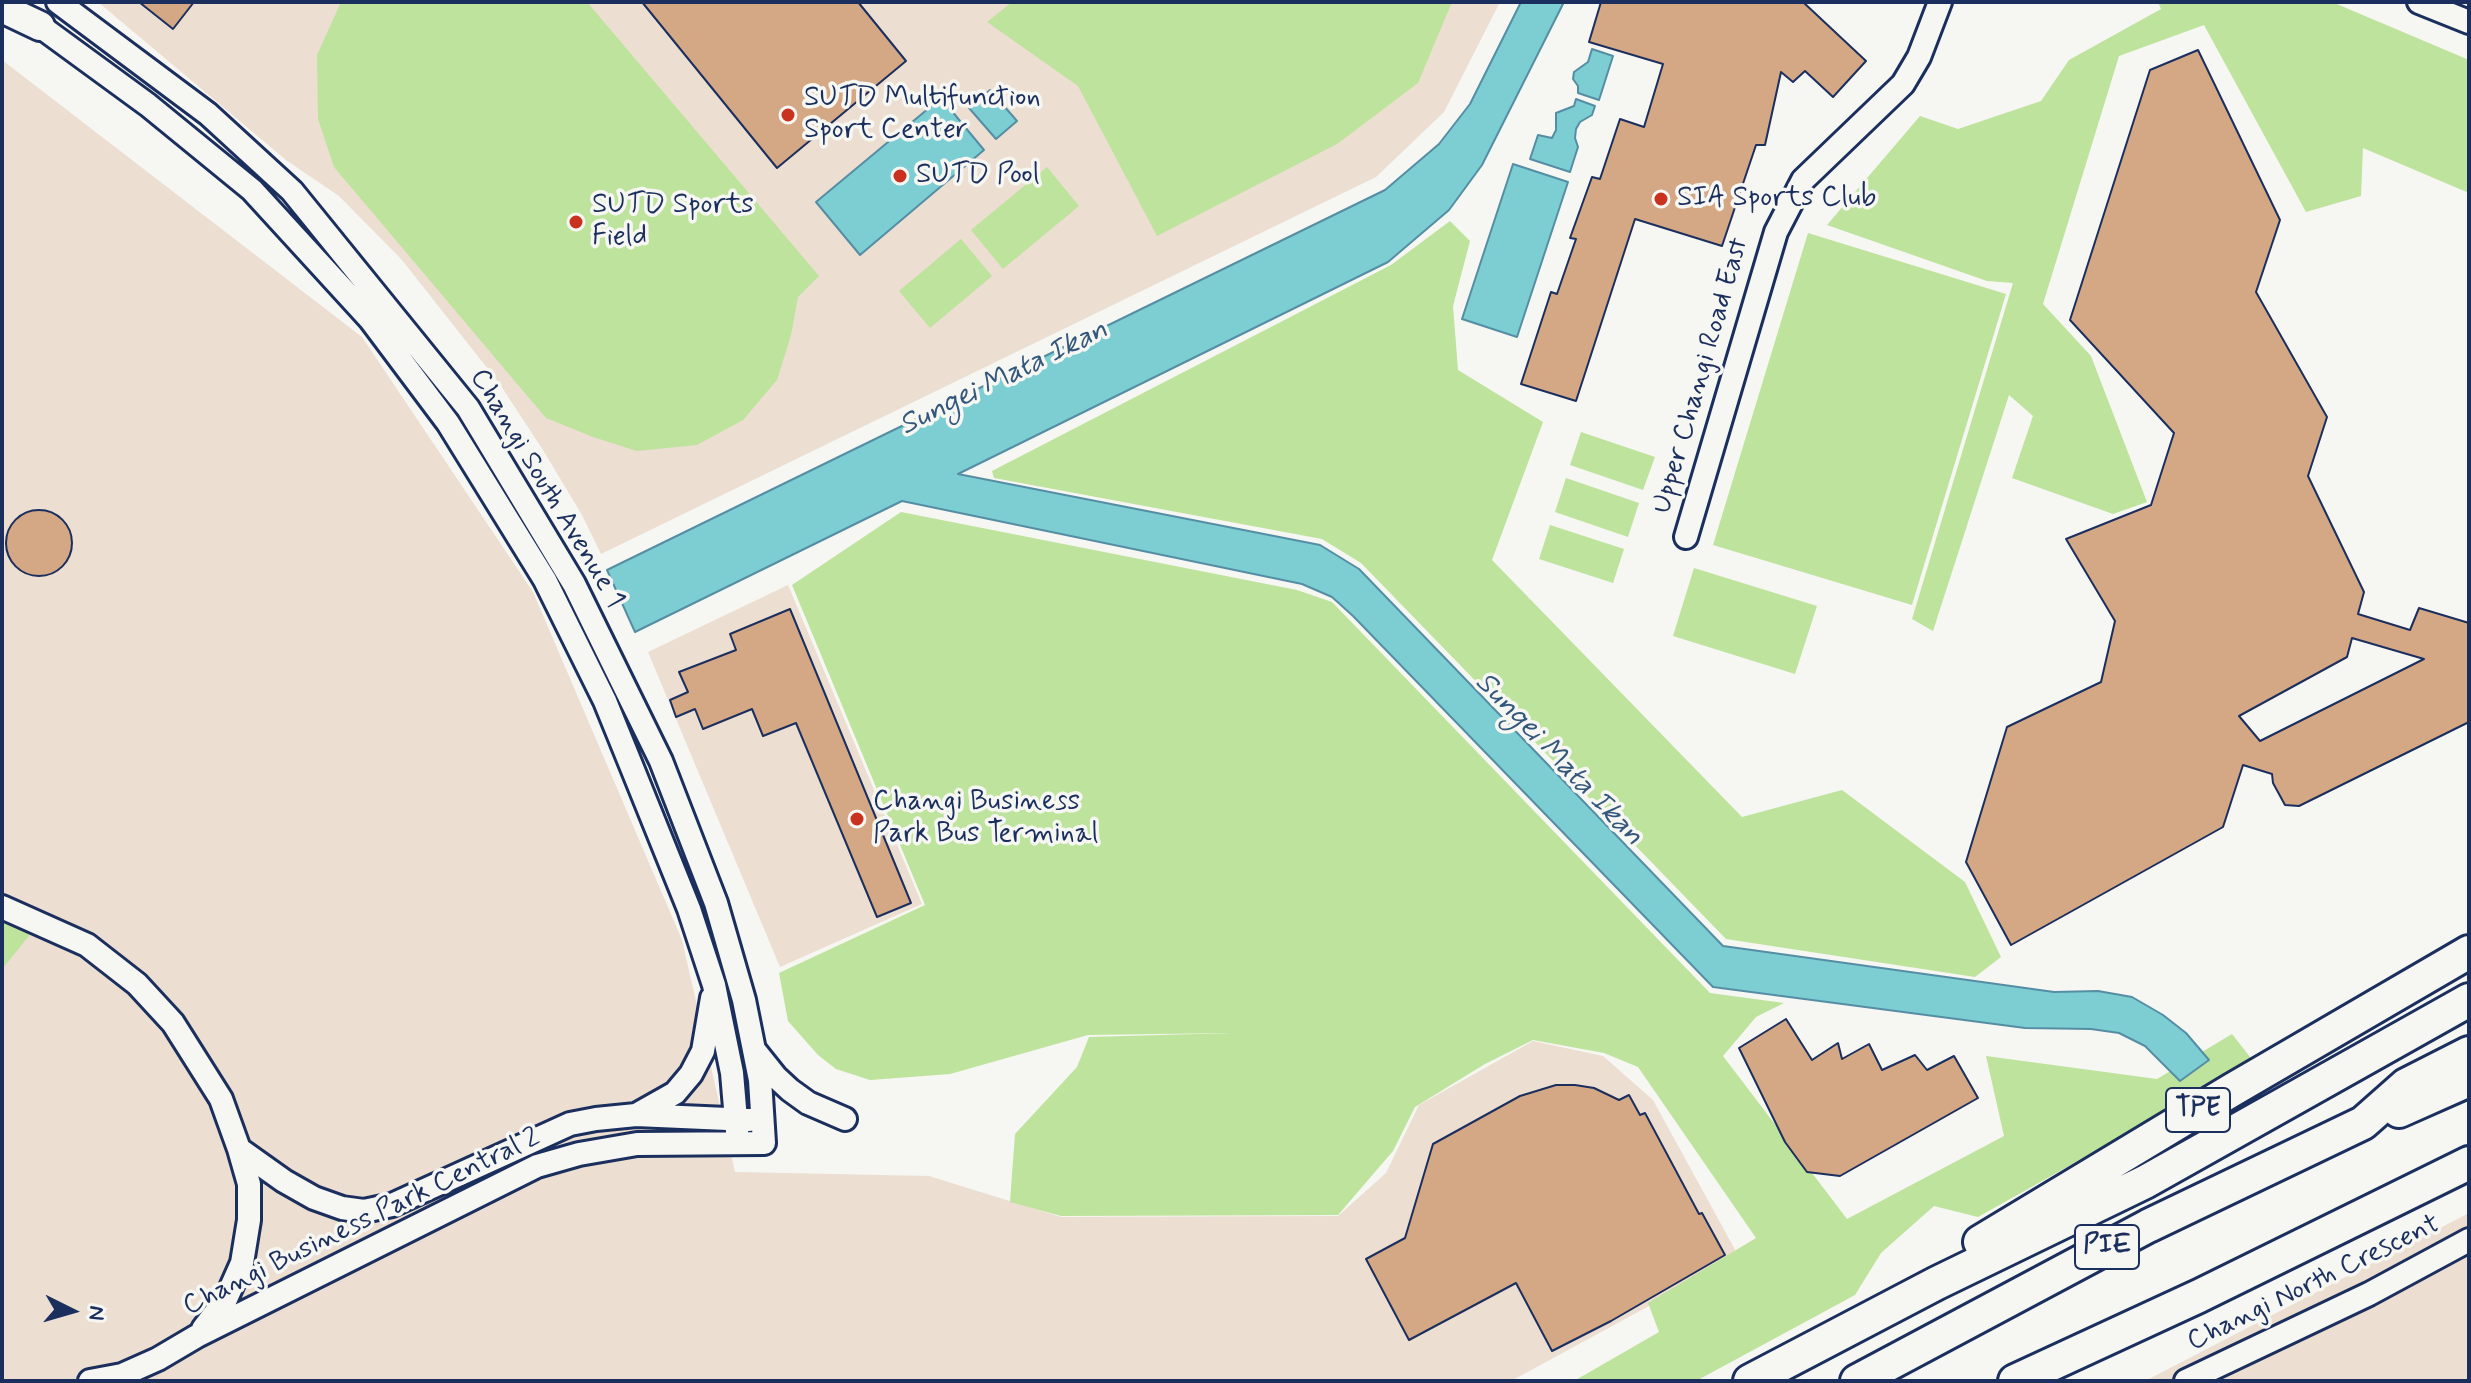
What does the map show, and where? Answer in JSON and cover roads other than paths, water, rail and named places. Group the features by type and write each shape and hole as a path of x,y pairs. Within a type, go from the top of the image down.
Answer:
{"highway":[{"name":"TPE","path":"1937,1283 1950,1266 1995,1233 2469,952"},
{"name":"PIE","path":"1750,1381 1937,1283 2145,1182 2469,1000"},
{"name":"PIE","path":"1857,1381 2148,1226 2363,1123 2406,1085 2469,1053"},
{"path":"2363,1123 2407,1108 2469,1080"},
{"path":"2015,1381 2199,1296 2469,1163"}],"main road":[{"path":"2,8 40,26"}],"street":[{"name":"Changi South Avenue 1","path":"9,2 148,105 252,190 370,319 448,423 539,570 605,701 689,909 714,985 731,1061 738,1143"},
{"name":"Changi South Avenue 1","path":"58,2 208,114 292,191 468,408 574,584 661,761 716,903 744,1000 756,1051 764,1143"},
{"name":"Upper Changi Road East","path":"1686,537 1776,232 1803,180 1903,84 1919,57 1940,2"},
{"path":"2419,2 2460,13"},
{"path":"2,907 87,945 137,984 173,1023 221,1099 249,1184 249,1220 242,1263 226,1299 197,1336"},
{"name":"Changi South Avenue 1","path":"636,1115 675,1093 691,1074 703,1051 714,985"},
{"path":"756,1051 790,1090 808,1103 845,1119"},
{"name":"Changi Business Park Central 2","path":"239,1149 314,1198 342,1208 364,1211 392,1205 570,1124 636,1115 763,1120"},
{"name":"Changi Business Park Central 2","path":"90,1381 122,1375 158,1359 197,1336 537,1166 579,1154 637,1144 764,1143"},
{"name":"Changi North Crescent","path":"2186,1381 2369,1294 2469,1240"}],"water":[{"name":"Sungei Mata Ikan","path":"1521,2 1564,2 1482,165 1449,210 1388,262 958,474 1320,545 1359,569 1723,946 2054,992 2098,991 2132,997 2186,1033 2209,1060 2180,1081 2145,1046 2119,1033 2091,1029 2025,1028 1713,987 1353,616 1332,597 1302,584 902,501 635,632 607,570 1385,190 1439,144 1470,104"},
{"path":"1592,49 1613,56 1599,100 1578,93 1573,79 1574,72 1588,62"},
{"path":"990,90 1017,121 996,139 969,108"},
{"name":"SUTD Pool","path":"941,98 984,150 860,255 816,202"},
{"path":"1576,99 1595,106 1592,115 1580,122 1576,129 1578,147 1570,172 1530,159 1538,135 1552,138 1556,130 1556,113 1574,106"},
{"path":"1513,164 1568,182 1517,337 1462,319"}],"place":[{"name":"SUTD Multifunction Sport Center","path":"788,115"},
{"name":"SUTD Pool","path":"900,176"},
{"name":"SIA Sports Club","path":"1661,199"},
{"name":"SUTD Sports Field","path":"576,222"},
{"name":"Changi Business Park Bus Terminal","path":"857,819"}]}
